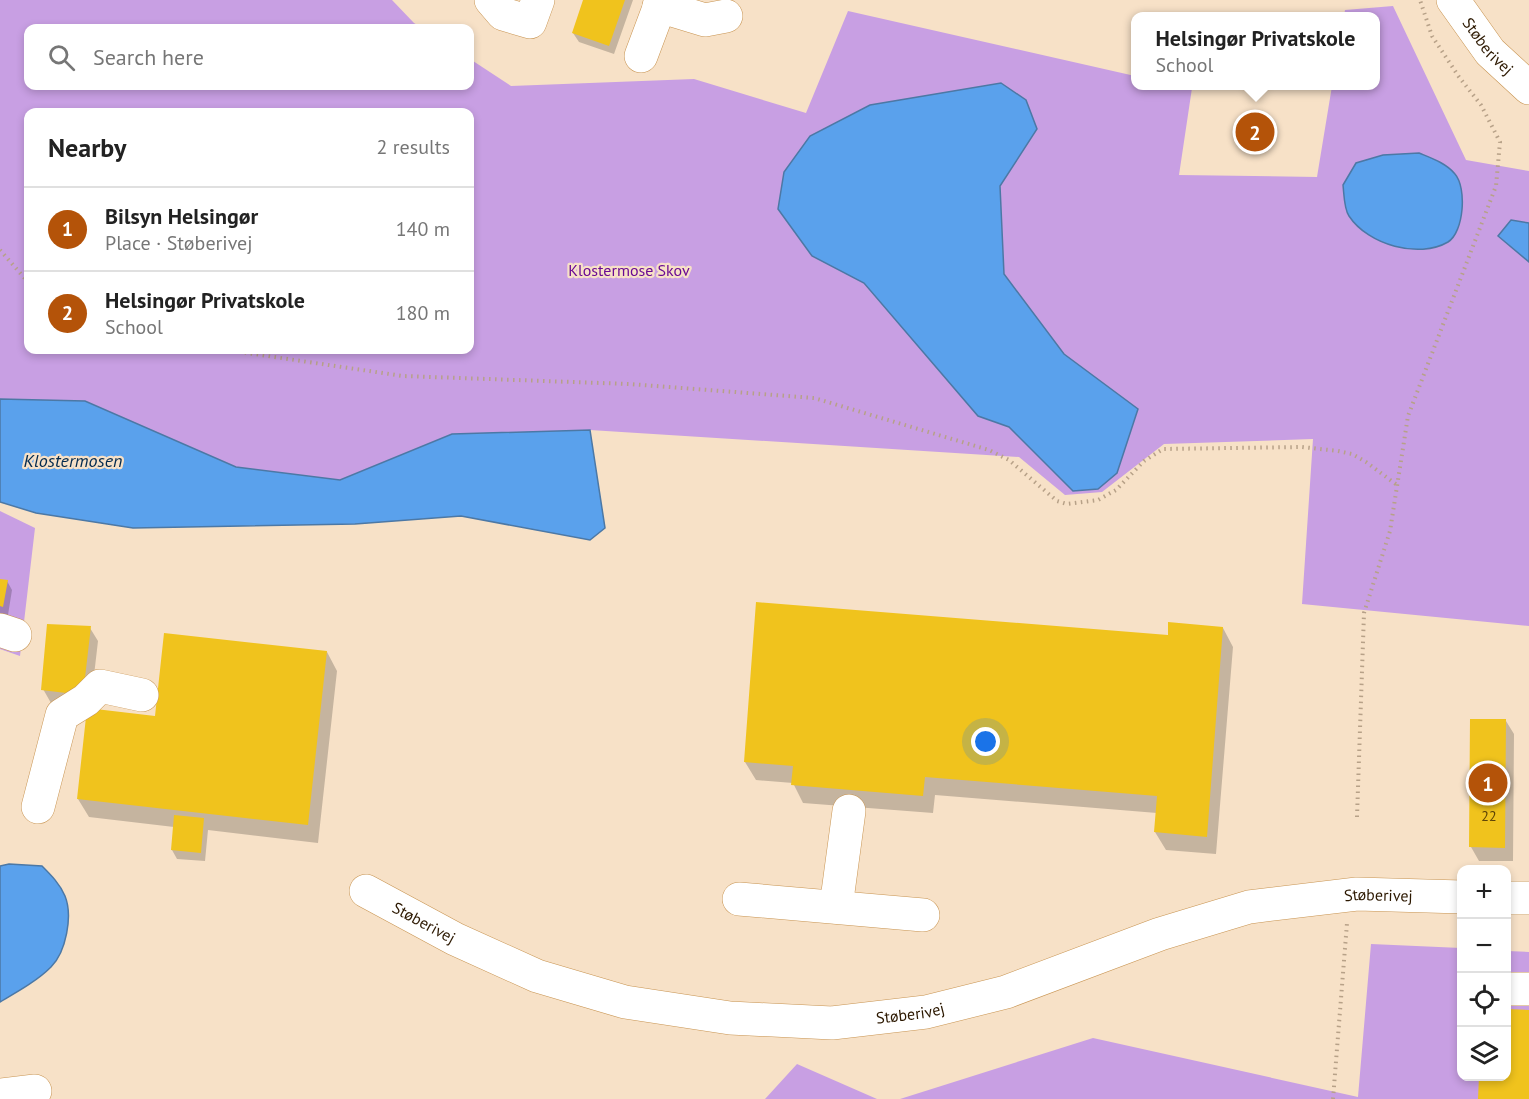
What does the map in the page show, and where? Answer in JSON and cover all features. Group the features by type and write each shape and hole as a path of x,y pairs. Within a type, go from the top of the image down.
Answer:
{"street":[{"path":"491,0 503,14 530,22 538,0"},
{"name":"Støberivej","path":"1453,0 1490,52 1529,88"},
{"path":"641,56 660,3 705,20 726,16"},
{"path":"38,807 62,715 86,700 100,686 141,695"},
{"path":"836,907 849,811"},
{"name":"Støberivej","path":"366,891 454,939 537,976 625,1002 730,1018 832,1023 926,1012 994,995 1160,934 1249,907 1346,896 1457,897"},
{"path":"1511,898 1529,898"},
{"path":"739,899 923,915"},
{"path":"1511,989 1529,989"},
{"path":"0,1095 35,1091"}],"path":[{"path":"1357,817 1364,613 1390,531 1408,416 1496,186 1500,142 1481,105 1432,36 1420,0"},
{"path":"0,250 24,277"},
{"path":"254,354 403,376 629,384 814,398 989,450 1009,460 1057,501 1067,504 1098,500 1116,490 1144,461 1162,449 1302,447 1338,451 1352,454 1366,462 1397,485"},
{"path":"1333,1099 1347,933 1346,896"}],"green space":[{"name":"Klostermose Skov","path":"0,0 392,0 416,24 24,24 24,90 474,90 474,62 511,86 694,79 806,113 848,11 1131,75 1131,90 1192,90 1179,175 1317,177 1331,90 1380,90 1380,12 1345,12 1345,10 1393,6 1466,160 1529,171 1529,223 1511,220 1498,236 1529,262 1529,626 1302,604 1313,439 1164,444 1102,492 1065,495 1019,457 590,430 452,434 340,480 236,467 85,401 0,399","holes":["1037,129 1000,186 1004,274 1064,354 1138,409 1073,491 1009,427 978,416 864,282"]},
{"path":"0,511 35,528 20,656 0,649"},
{"path":"1371,944 1457,948 1457,1081 1511,1081 1511,951 1529,952 1529,1099 900,1099 1093,1038 1358,1097"},
{"path":"797,1064 877,1099 765,1099"}],"water":[{"path":"1001,83 1026,100 1037,129 1000,186 1004,274 1064,354 1138,409 1117,473 1098,489 1073,491 1009,427 978,416 864,283 812,256 778,209 784,172 810,136 870,105"},
{"path":"1419,153 1443,164 1455,174 1459,181 1462,210 1458,229 1448,242 1423,249 1395,246 1368,235 1349,216 1344,201 1343,185 1356,163 1383,155"},
{"path":"1511,220 1529,223 1529,262 1498,236"},
{"name":"Klostermosen","path":"0,399 85,401 236,467 340,480 452,434 590,430 605,528 590,540 461,516 355,524 133,528 36,513 0,502"},
{"path":"9,864 42,866 45,869 65,896 68,923 61,952 51,967 33,982 0,1002 0,866"}],"building":[{"path":"583,0 625,0 609,46 572,33"},
{"path":"0,579 8,580 3,607 0,606"},
{"path":"756,602 1168,635 1168,622 1223,627 1207,837 1154,832 1157,796 925,777 923,796 791,785 793,766 744,762"},
{"path":"47,624 91,626 83,695 41,690"},
{"path":"164,633 327,651 308,825 77,799 87,708 155,716"},
{"path":"1470,719 1506,719 1505,848 1469,847"},
{"path":"174,815 204,818 201,853 171,850"},
{"path":"1511,1009 1529,1010 1529,1099 1478,1099 1479,1081 1511,1081"}],"place":[{"name":"Helsingør Privatskole","path":"1255,132"},
{"name":"Bilsyn Helsingør","path":"1488,783"}]}
